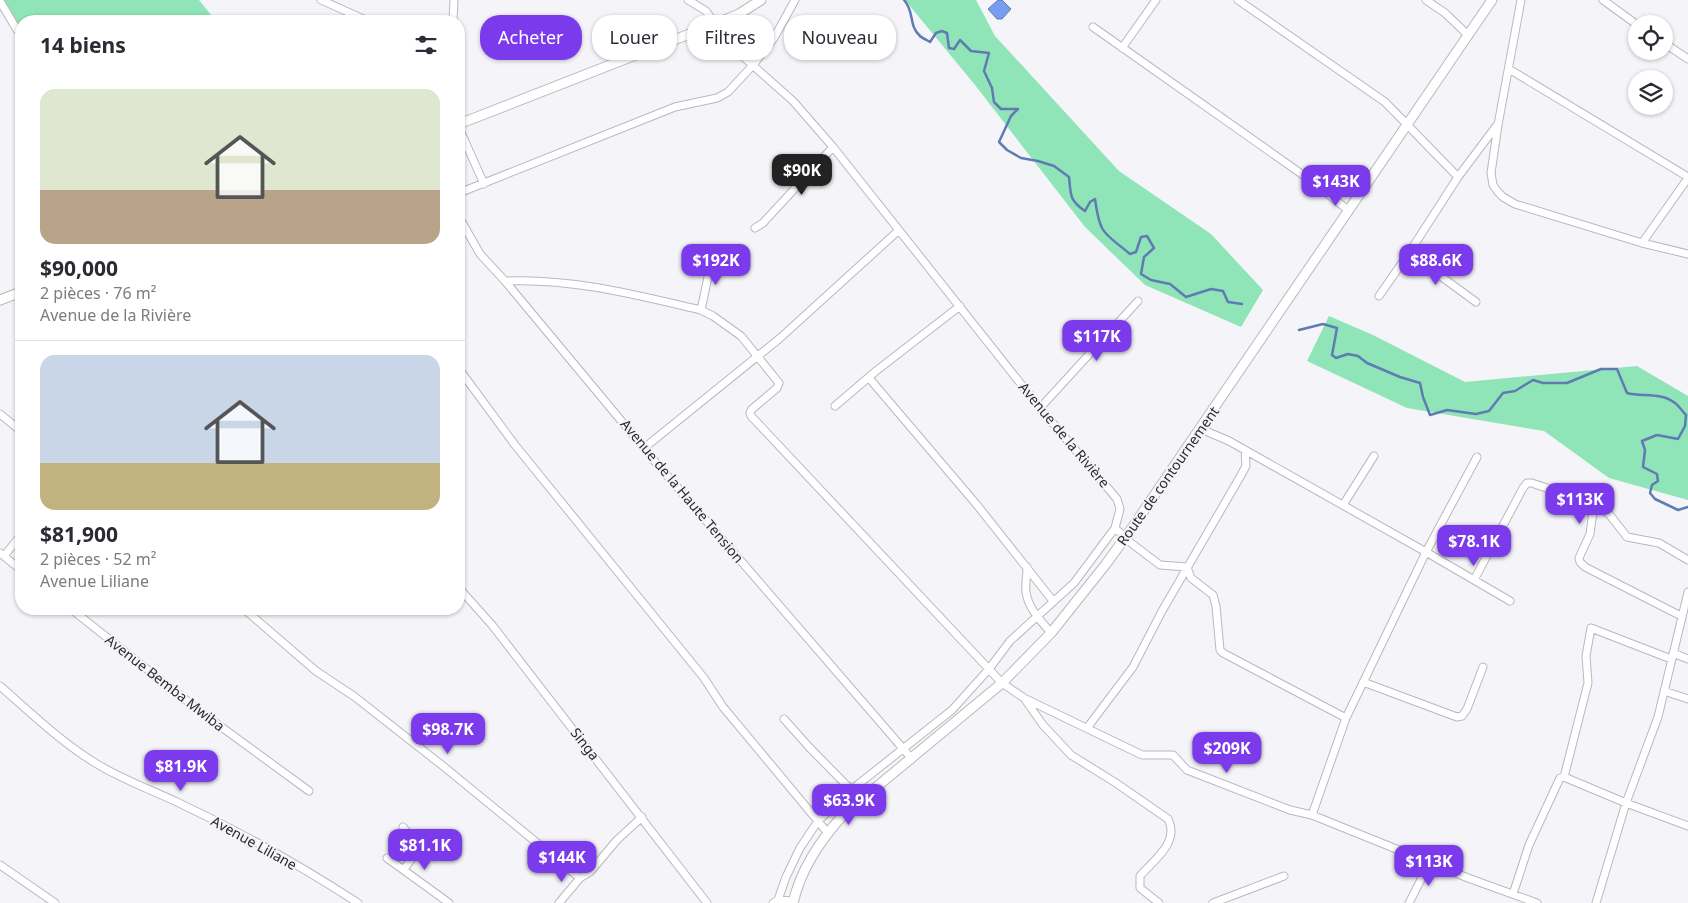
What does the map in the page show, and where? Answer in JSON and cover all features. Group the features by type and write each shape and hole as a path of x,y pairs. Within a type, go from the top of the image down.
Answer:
{"street":[{"path":"321,0 355,15"},
{"path":"453,15 454,0"},
{"name":"Avenue de la Rivière","path":"688,0 706,11 709,15"},
{"path":"737,15 762,0"},
{"path":"465,192 675,107 717,98 728,92 738,84 774,38 795,0"},
{"path":"1122,48 1156,0"},
{"path":"1238,0 1385,102 1458,177"},
{"path":"1426,0 1445,13 1468,35"},
{"name":"Route de contournement","path":"793,902 810,858 827,832 845,813 1002,683 1051,633 1125,538 1492,0"},
{"path":"1521,0 1498,125 1491,173 1494,185 1503,197 1516,204 1642,243 1688,254"},
{"path":"1603,0 1628,18"},
{"path":"0,1 15,27"},
{"path":"1093,27 1313,182 1348,210"},
{"path":"465,122 687,35"},
{"path":"1673,49 1688,60"},
{"name":"Avenue de la Rivière","path":"747,60 793,101 833,147 1040,408 1117,499 1120,509 1115,528"},
{"path":"1509,69 1688,178 1642,243"},
{"path":"1379,296 1458,177 1498,125"},
{"path":"465,141 484,184"},
{"path":"755,228 763,222 833,147"},
{"name":"Avenue de la Haute Tension","path":"465,228 480,254 912,759"},
{"path":"644,448 758,356 898,231"},
{"path":"1409,253 1476,302"},
{"path":"701,310 712,258"},
{"path":"505,281 536,281 602,288 701,310 713,316 741,336 779,383 751,410 751,416 1002,683 1024,698 1142,755 1173,755 1187,770 1290,810 1312,815 1534,903"},
{"path":"0,300 15,294"},
{"path":"1040,408 1138,301"},
{"path":"835,406 960,306"},
{"path":"465,377 515,445 704,678 723,707 827,832"},
{"path":"869,378 977,504 1053,601"},
{"path":"0,414 15,426"},
{"path":"1201,429 1246,450 1510,602"},
{"path":"1087,728 1133,667 1187,567 1246,466 1246,450"},
{"path":"1342,505 1374,456"},
{"path":"1312,815 1346,718 1426,552 1477,457"},
{"path":"1474,580 1523,488 1527,483 1532,483 1579,500 1589,506 1593,512 1590,534 1579,558 1584,567 1681,616"},
{"path":"1596,506 1609,514 1627,537 1659,543 1688,560"},
{"path":"793,902 776,901 800,848 818,821 852,790 952,710 1010,641 1074,583 1115,528 1160,565 1187,567"},
{"path":"15,541 2,554 15,565"},
{"path":"1027,567 1026,591 1031,608 1051,633"},
{"path":"1187,567 1191,578 1213,595 1216,606 1220,650 1223,653 1346,718"},
{"path":"1596,903 1626,803 1658,717 1688,592"},
{"name":"Singa","path":"465,595 492,625 707,903"},
{"name":"Avenue Bemba Mwiba","path":"79,615 205,715 309,791"},
{"path":"251,615 316,671 355,697 444,766 580,878"},
{"path":"1513,894 1529,845 1560,778 1564,777 1588,683 1586,656 1591,628 1672,656 1688,658"},
{"path":"1363,682 1457,717 1462,716 1467,709 1483,667"},
{"name":"Avenue Liliane","path":"0,686 75,750 99,766 137,785 179,802 334,887 358,903"},
{"path":"1664,691 1688,699"},
{"path":"1024,698 1043,725 1071,754 1168,819 1172,832 1166,849 1140,876 1140,888 1159,903"},
{"path":"784,719 861,800"},
{"path":"1564,777 1688,826"},
{"path":"559,903 580,878 590,872 620,836 642,817"},
{"path":"403,827 418,847 416,853 404,869"},
{"path":"387,858 449,903"},
{"path":"1409,903 1430,862"},
{"path":"0,865 55,903"},
{"path":"1213,903 1284,876"}],"green space":[{"path":"1,0 199,0 211,15 15,15 15,20"},
{"path":"905,0 976,0 995,36 1119,171 1211,234 1263,290 1241,327 1145,285 1085,227 975,85"},
{"path":"1329,316 1373,335 1465,382 1637,366 1688,396 1688,500 1609,478 1544,431 1407,408 1307,361"}],"water":[{"path":"998,0 1002,0 1011,9 1002,19 997,19 988,9"}],"waterway":[{"path":"904,0 909,9 916,32 922,38 930,42 936,33 942,31 947,33 949,48 954,49 960,40 971,51 989,53 984,71 992,88 994,102 1001,109 1018,109 1011,116 999,142 1007,150 1021,158 1054,166 1069,177 1073,200 1085,211 1090,202 1095,199 1101,227 1109,237 1130,254 1136,252 1141,237 1147,236 1154,248 1144,257 1141,274 1151,280 1170,284 1186,297 1211,289 1223,291 1228,302 1242,304"},
{"path":"1299,330 1323,324 1337,328 1332,355 1336,358 1348,354 1358,356 1367,363 1420,383 1430,415 1447,410 1476,414 1489,411 1503,393 1515,391 1533,380 1543,383 1567,383 1601,369 1617,369 1627,393 1664,397 1675,403 1686,415 1685,426 1678,439 1657,435 1642,441 1645,450 1643,467 1657,474 1658,481 1652,485 1650,493 1655,499 1678,510 1688,507"}]}
